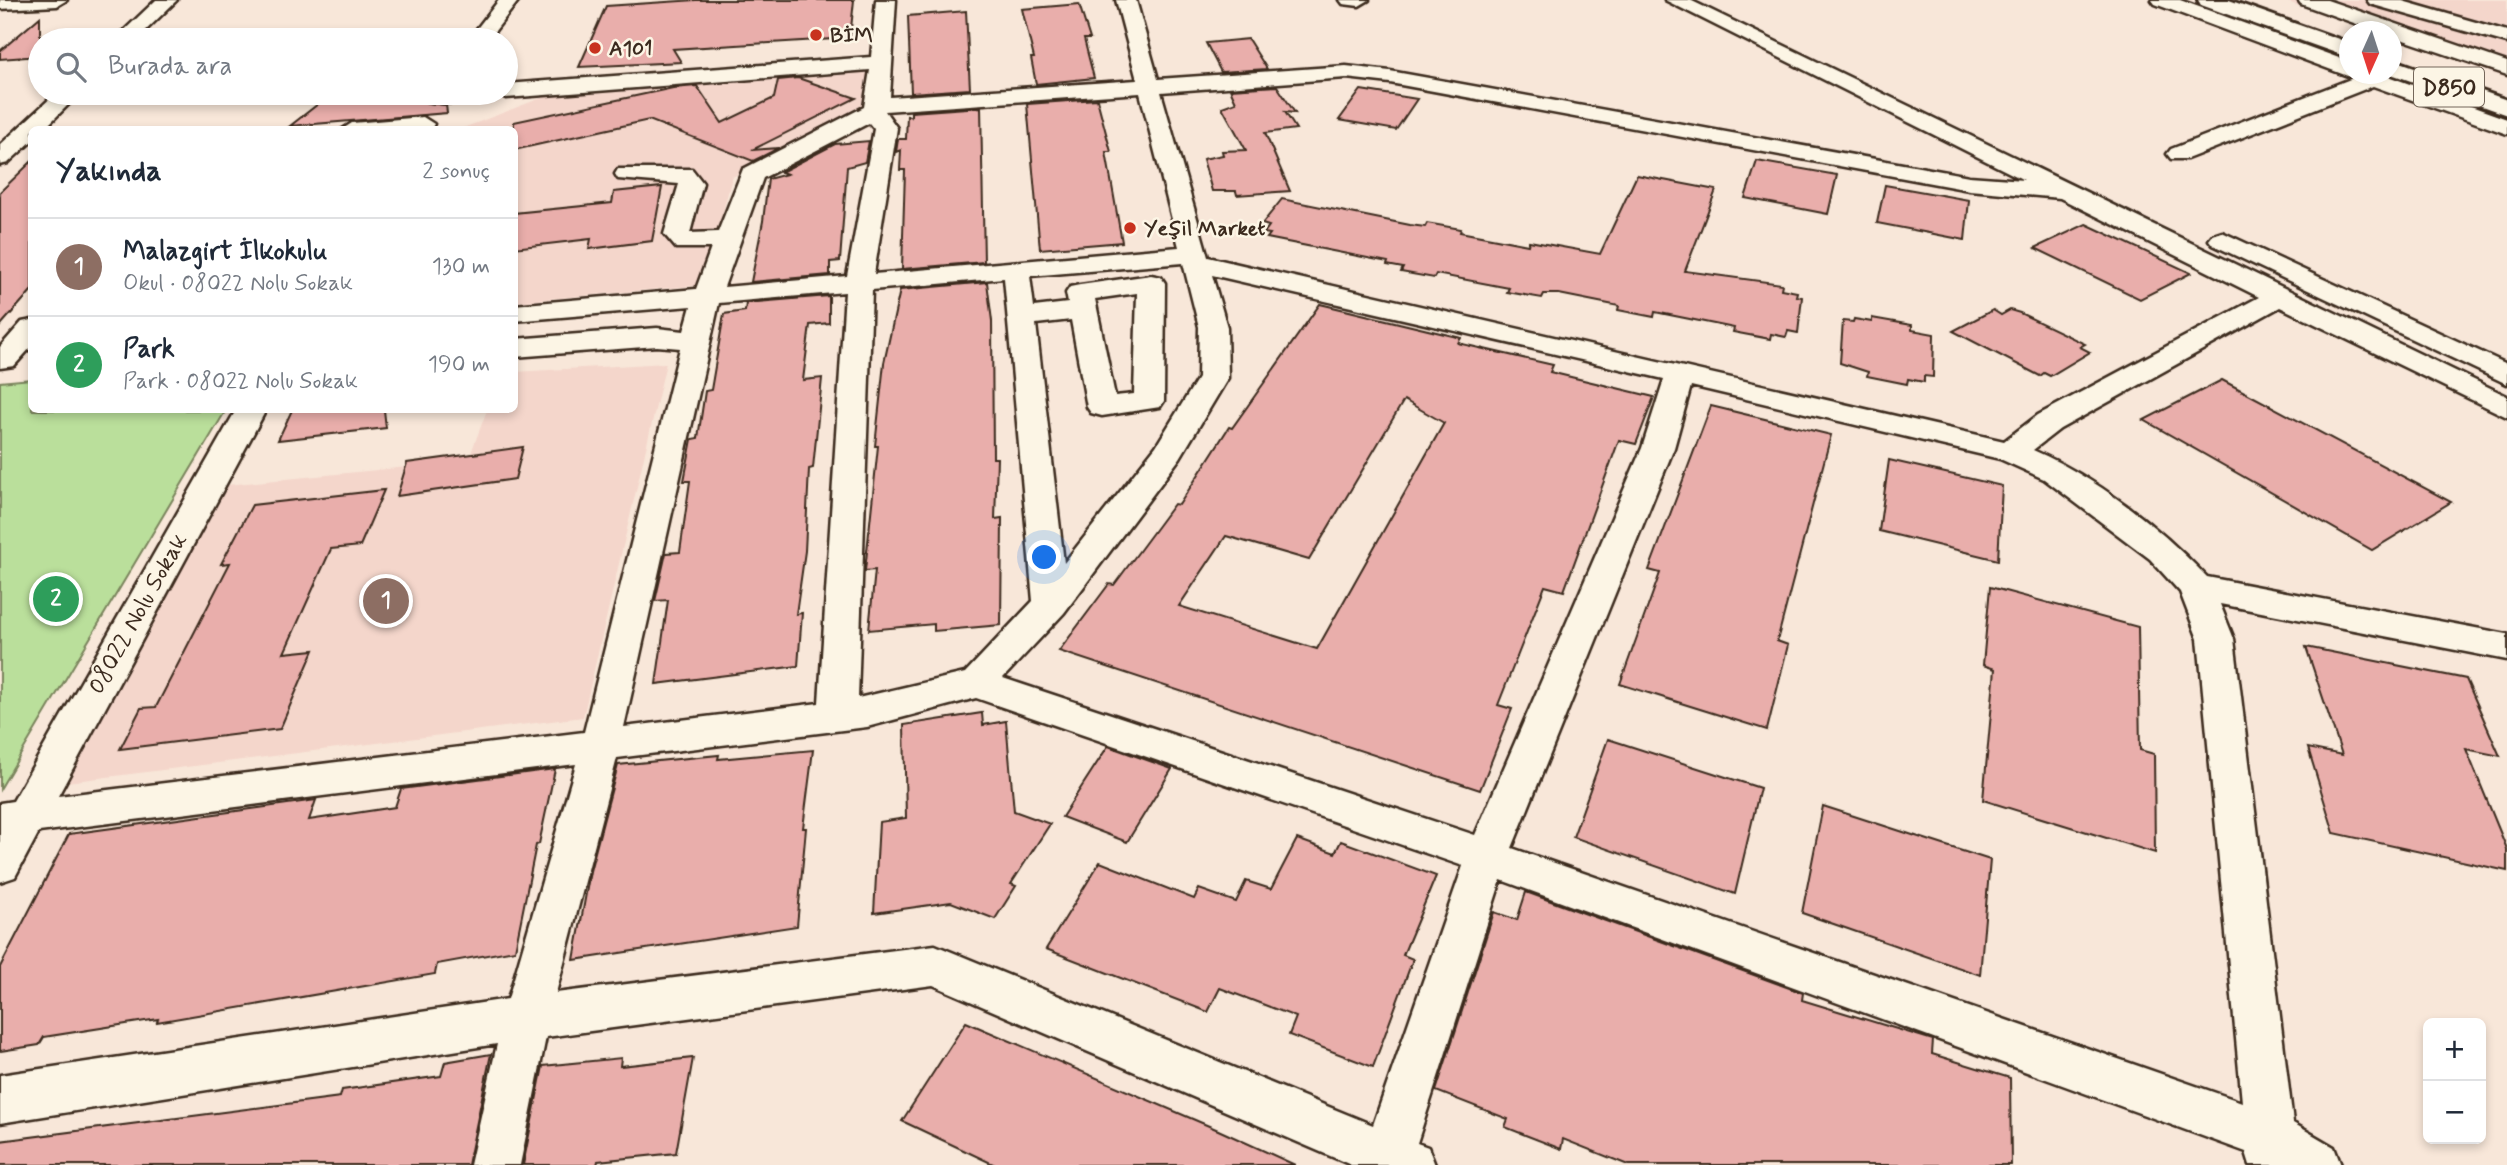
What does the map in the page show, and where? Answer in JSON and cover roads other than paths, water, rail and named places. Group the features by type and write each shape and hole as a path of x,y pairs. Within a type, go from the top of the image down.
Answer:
{"highway":[{"path":"2208,0 2339,47"},
{"path":"2249,0 2339,31"},
{"name":"D850","path":"2402,52 2506,73"},
{"name":"D850","path":"2402,80 2507,108"}],"street":[{"path":"0,3 57,0"},
{"path":"137,28 167,0"},
{"path":"487,28 509,0"},
{"path":"838,714 859,283 886,128 875,109 886,0"},
{"path":"977,684 1003,652 1051,604 1169,451 1213,378 1213,327 1126,0"},
{"path":"1350,0 1359,0"},
{"path":"1675,0 2507,408"},
{"path":"1715,0 2118,191"},
{"path":"2162,0 2339,65"},
{"path":"2308,0 2342,5 2506,73"},
{"path":"2377,0 2507,37"},
{"path":"600,69 880,56"},
{"path":"518,90 880,56"},
{"path":"495,1165 526,1018 601,744 707,295 752,174 875,109 1150,85 1346,72 1390,77 1969,183 2071,192"},
{"path":"2179,154 2349,84"},
{"path":"2402,84 2507,127"},
{"path":"33,126 56,105"},
{"path":"422,126 431,105"},
{"path":"1,156 28,131"},
{"path":"1,156 28,153"},
{"path":"627,174 683,174 691,183 677,234 685,242 726,239"},
{"path":"2205,232 2507,375"},
{"path":"518,313 1016,269 1195,258 2010,452 2055,472 2162,551 2196,587 2216,639 2271,1151"},
{"path":"1016,269 1051,604"},
{"path":"2010,452 2049,422 2281,296"},
{"path":"1021,317 1084,310"},
{"path":"12,360 28,334"},
{"path":"518,348 657,337 696,341"},
{"path":"0,1099 526,1018 935,965 1380,1157 1487,857 1658,448 1680,374"},
{"name":"08022 Nolu Sokak","path":"0,864 12,819 249,413"},
{"path":"2196,587 2507,647"},
{"path":"12,819 867,712 977,684 1487,857 2271,1151 2316,1165"}],"place":[{"name":"BİM","path":"816,35"},
{"name":"A101","path":"595,48"},
{"name":"Yeşil Market","path":"1130,228"},
{"name":"Park","path":"56,599"},
{"name":"Malazgirt İlkokulu","path":"386,601"}]}
